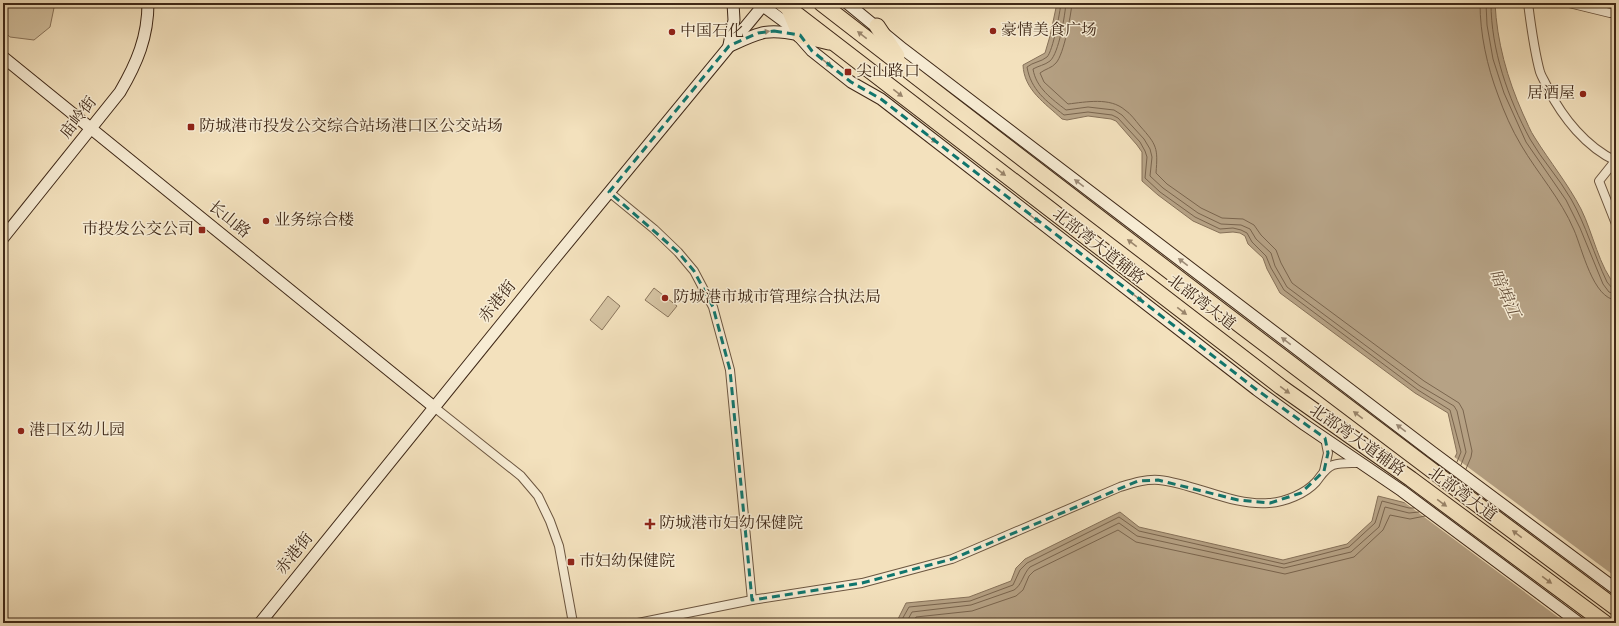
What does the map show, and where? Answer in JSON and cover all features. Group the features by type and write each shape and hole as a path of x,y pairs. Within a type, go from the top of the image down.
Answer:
{"highway":[{"name":"北部湾大道","path":"821,3 1096,216 1422,464 1616,608"},
{"name":"北部湾大道","path":"785,5 1407,485 1605,623"},
{"path":"785,5 800,35 834,43"},
{"path":"877,26 904,67"}],"main road":[{"name":"庙岭街","path":"3,238 92,129 120,92 134,67 144,42 148,16 148,3"},
{"path":"729,46 734,20 734,3"},
{"name":"赤港街","path":"260,623 762,4"},
{"name":"北部湾大道辅路","path":"762,4 789,25 800,35 812,50 851,82 881,99 1257,390 1363,464 1407,485 1579,623"},
{"path":"849,4 909,54 1432,452 1616,589"},
{"path":"729,46 758,33 774,31 800,35"},
{"name":"长山路","path":"3,57 434,407"}],"street":[{"path":"1528,3 1533,39 1541,74 1557,106 1578,133 1599,151 1615,161 1599,181 1616,224"},
{"path":"1569,3 1610,13 1616,12"},
{"path":"609,192 654,229 678,252 694,272 713,308 730,370 752,600"},
{"path":"434,407 521,476 538,496 550,521 559,546 573,623"},
{"path":"1324,471 1328,452 1325,438"},
{"path":"638,623 752,600 862,583 952,558 1120,487 1138,481 1158,480 1253,503 1270,503 1285,500 1301,493 1314,483 1324,471 1332,466 1339,464 1363,464"}],"highlighted area":[{"path":"774,31 800,35 812,51 851,82 881,99 1257,390 1325,438 1328,453 1324,471 1301,493 1270,503 1238,500 1158,480 1138,481 952,559 862,583 752,600 730,370 713,307 694,271 678,252 609,192 729,46 758,33"}],"shaded area":[{"path":"3,3 55,3 50,27 34,40 10,37 3,31"},
{"path":"654,288 677,306 668,317 645,300"},
{"path":"608,296 620,306 602,330 590,320"}],"water":[{"name":"暗埠江","path":"1057,3 1495,3 1498,32 1504,60 1512,87 1523,114 1533,135 1581,209 1605,269 1616,286 1616,623 896,623 906,603 969,597 1011,581 1016,568 1025,559 1120,512 1139,527 1283,560 1347,544 1372,521 1378,496 1410,504 1434,499 1457,453 1448,413 1415,393 1280,293 1267,269 1263,258 1248,244 1245,236 1240,233 1233,232 1220,233 1193,221 1142,181 1142,152 1116,121 1088,116 1067,120 1062,119 1036,95 1027,82 1023,65 1045,53"}],"pier":[{"path":"1453,456 1616,577 1616,623 1566,623 1400,499 1410,502 1433,497"}],"place":[{"name":"豪情美食广场","path":"993,31"},
{"name":"中国石化","path":"672,32"},
{"name":"尖山路口","path":"848,72"},
{"name":"居酒屋","path":"1583,94"},
{"name":"防城港市投发公交综合站场港口区公交站场","path":"191,127"},
{"name":"业务综合楼","path":"266,221"},
{"name":"巿投发公交公司","path":"202,230"},
{"name":"防城港市城市管理综合执法局","path":"665,298"},
{"name":"港口区幼儿园","path":"21,431"},
{"name":"防城港市妇幼保健院","path":"650,524"},
{"name":"巿妇幼保健院","path":"571,562"}]}
